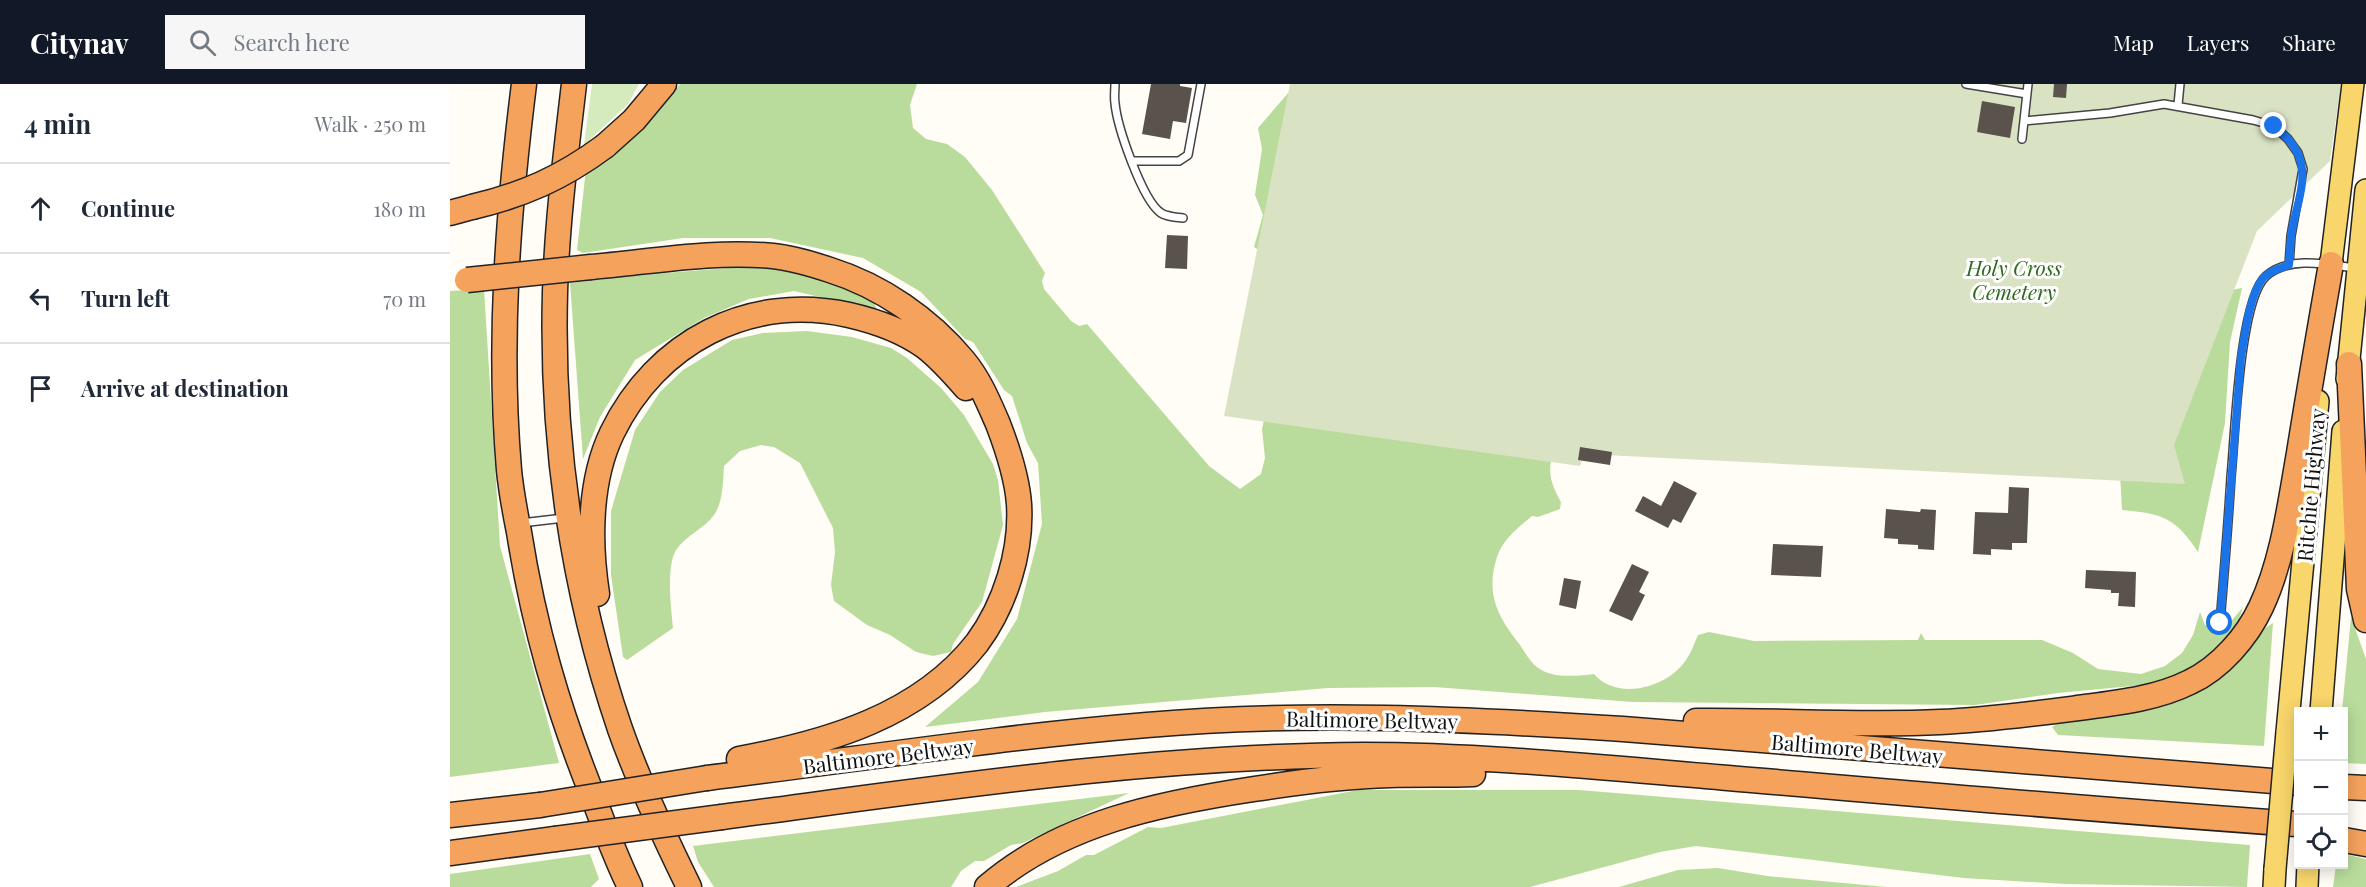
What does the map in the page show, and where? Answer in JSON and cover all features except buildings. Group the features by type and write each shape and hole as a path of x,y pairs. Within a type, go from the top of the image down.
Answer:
{"highway":[{"path":"524,84 513,171 505,293 504,387 509,472 543,654 572,744 630,887"},
{"path":"574,84 564,172 555,291 556,387 562,467 569,517 576,563 594,639 620,730 664,836 689,887"},
{"path":"461,210 528,191 575,167 605,146 634,120 664,84"},
{"path":"459,281 697,257 773,256 832,271 894,300 942,337 964,361 984,389 1007,446 1019,504 1014,562 996,614 977,643 956,666 930,688 895,710 865,725 830,738 704,772"},
{"path":"1512,722 1938,722 2013,717 2138,699 2170,692 2193,681 2215,666 2235,647 2261,607 2279,555 2294,483 2331,264"},
{"path":"620,730 595,582 592,546 594,506 600,468 611,434 626,408 650,375 674,353 700,336 731,322 766,313 800,309 832,312 865,319 890,328 923,346 948,367 973,396 1007,446"},
{"path":"2349,364 2358,578 2366,620"},
{"name":"Baltimore Beltway","path":"450,814 704,772 1149,725 1270,718 1364,717 1512,722 2294,783"},
{"name":"Baltimore Beltway","path":"450,853 1029,776 1153,764 1367,755 1460,758 1622,769 2294,824"},
{"path":"987,887 1020,863 1083,830 1120,816 1227,793 1288,783 1388,775 1622,769"},
{"path":"2348,787 2366,789"},
{"path":"2202,818 2294,832"},
{"path":"2348,827 2366,829"},
{"path":"2348,841 2366,844"}],"main road":[{"name":"Ritchie Highway","path":"2275,878 2331,264 2353,84"},
{"name":"Ritchie Highway","path":"2321,707 2349,364 2366,190"}],"lane":[{"path":"1115,84 1114,101 1119,126 1142,185 1153,205 1161,213 1184,218"},
{"path":"1132,161 1179,161 1188,155 1201,84"},
{"path":"1966,84 2026,94"},
{"path":"2022,139 2028,84"},
{"path":"2178,105 2180,84"},
{"path":"2024,121 2110,113 2149,105 2178,105 2274,126 2288,139 2298,153 2303,169 2291,236 2289,265"},
{"path":"2220,623 2241,357 2255,294 2264,278 2274,270 2289,265 2331,264 2359,277"},
{"path":"517,524 569,517"}],"green space":[{"path":"592,84 639,84 628,104 584,145"},
{"path":"680,84 917,84 910,105 913,128 926,139 947,144 965,157 992,190 1045,273 1042,281 1044,289 1071,321 1079,326 1087,324 1209,466 1240,489 1261,474 1265,458 1262,429 1267,406 1260,251 1254,247 1263,215 1255,195 1262,149 1258,128 1296,84 2225,291 2242,288 2230,342 2225,423 2198,552 2182,531 2167,519 2148,513 2122,510 2120,473 1559,432 1550,468 1552,483 1561,502 1560,509 1538,517 1532,516 1512,534 1497,557 1492,582 1496,604 1505,625 1537,667 1557,675 1594,674 1603,682 1614,687 1627,689 1652,685 1664,680 1683,664 1698,635 1709,632 1754,641 1918,640 1921,633 1925,640 2042,640 2073,653 2098,669 2141,674 2165,666 2182,653 2193,635 2200,612 2205,625 2228,625 2243,607 2238,623 2218,654 2164,683 2058,693 1975,705 1633,702 1434,687 1328,688 1045,712 925,727 978,682 1017,619 1042,524 1038,463 1027,443 1012,396 1004,390 973,342 965,339 921,292 863,258 770,238 683,238 583,253 577,250 586,169 639,133"},
{"name":"Holy Cross Cemetery","path":"1290,84 2341,84 2330,161 2257,231 2174,445 2185,484 1584,454 1580,466 1224,416"},
{"path":"764,265 817,277 874,302 877,310 794,291 749,299 704,318 635,360 600,417 583,459 570,283"},
{"path":"484,289 500,546 559,763 450,777 450,291"},
{"path":"807,331 852,337 891,348 907,358 941,388 964,415 993,464 998,480 1003,525 982,602 953,644 951,652 933,656 916,652 890,635 867,625 834,601 831,585 835,552 833,528 800,463 774,447 761,445 740,451 724,466 722,492 717,510 710,520 676,550 670,577 673,628 627,660 623,657 611,575 611,511 635,430 660,392 683,370 732,340 763,333"},
{"path":"2351,617 2366,659 2366,764 2348,763 2348,707 2342,707"},
{"path":"2273,623 2264,746 2058,735 2052,727 2064,720 2136,706 2209,687 2253,646 2262,630"},
{"path":"1358,790 1579,790 2250,845 2247,887 2065,884 1964,878 1696,846 1660,852 1530,887 1016,887 1058,871 1086,855 1094,855 1148,827 1161,828"},
{"path":"1129,793 1023,843 1011,845 984,861 975,861 961,871 951,887 714,887 698,862 693,846"},
{"path":"590,854 599,879 591,887 450,887 450,874"},
{"path":"2348,855 2366,859 2366,887 2333,887 2335,869 2348,869"},
{"path":"1718,868 1767,876 1887,887 1619,887 1678,870"}],"route":[{"path":"2220,623 2241,357 2255,294 2264,278 2274,270 2289,265 2291,236 2301,192 2303,169 2298,153 2288,139 2274,126"}]}
